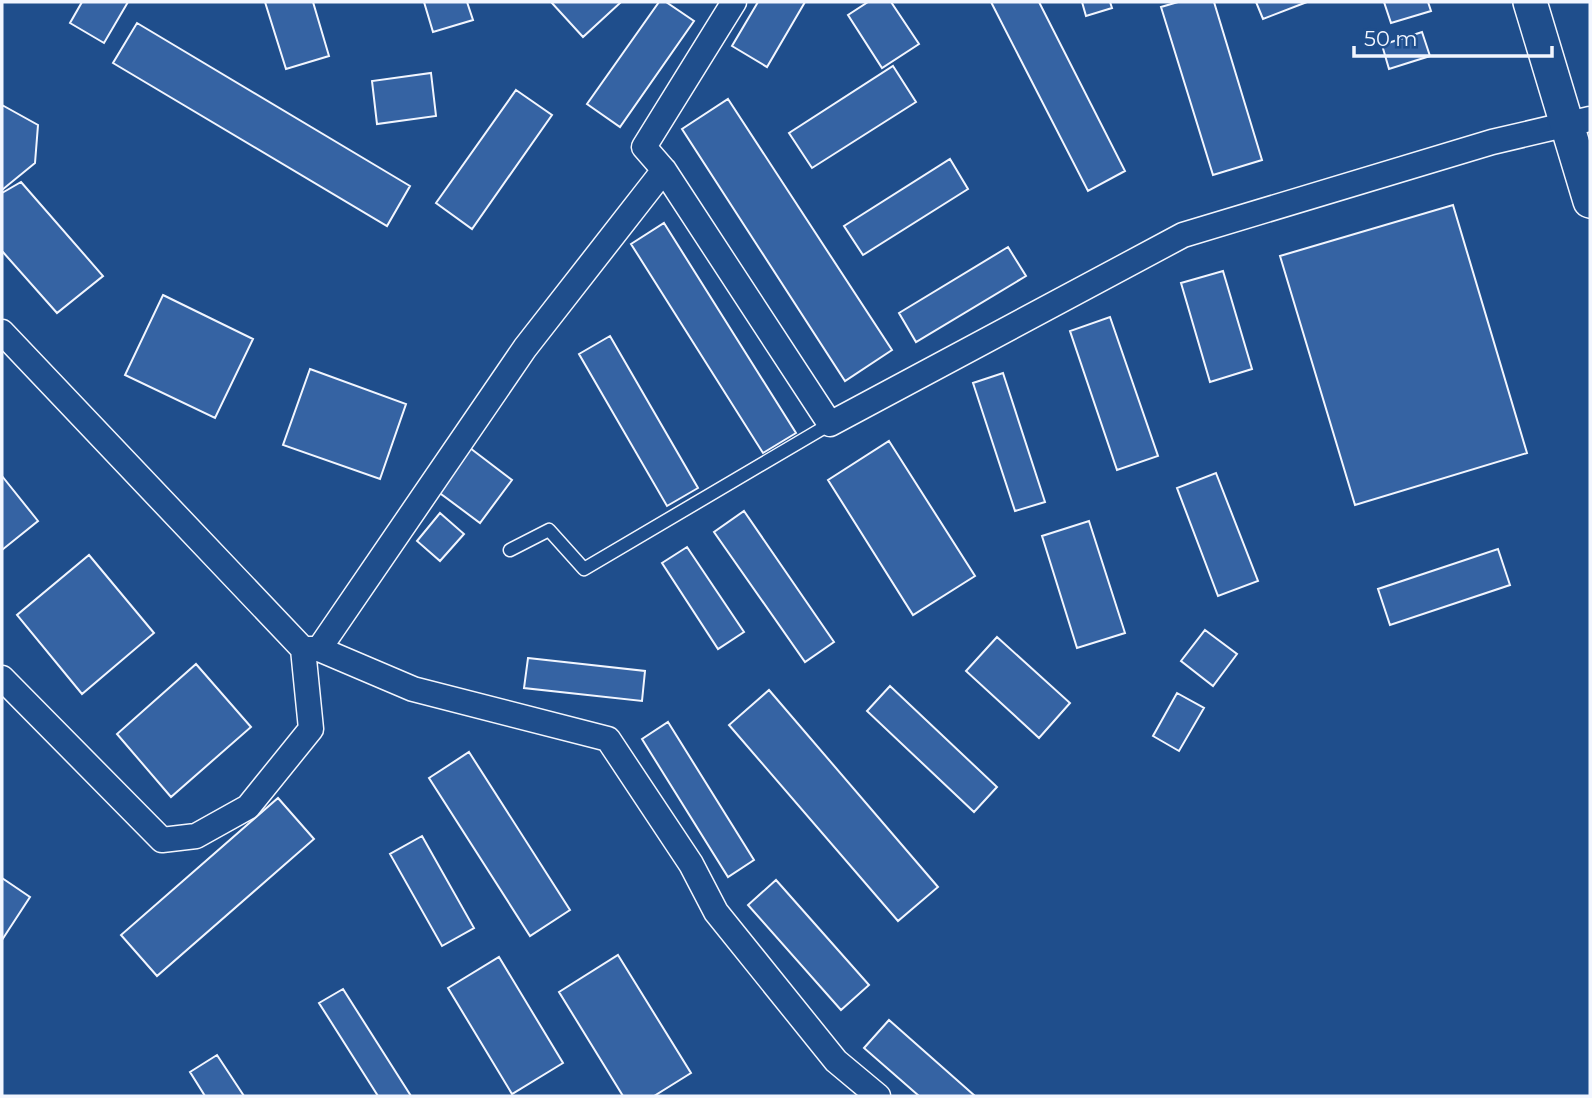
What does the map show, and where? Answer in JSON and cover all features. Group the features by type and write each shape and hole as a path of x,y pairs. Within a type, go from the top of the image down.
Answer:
{"main road":[{"path":"1530,2 1579,122 1590,201"}],"street":[{"path":"734,2 644,147 664,170 830,424 1183,235 1492,142 1579,122"},
{"path":"2,678 162,840 196,836 248,807 311,729 311,649 524,348 664,170"},
{"path":"2,332 311,649 413,689 608,739 691,864 716,912 836,1061 878,1096"}],"lane":[{"path":"510,550 549,530 584,569 830,424"}],"building":[{"path":"82,2 128,2 104,43 70,23"},
{"path":"265,2 313,2 329,56 286,69"},
{"path":"424,2 467,2 473,20 433,32"},
{"path":"551,2 619,2 620,3 583,37"},
{"path":"659,2 666,2 694,21 620,127 587,104"},
{"path":"758,2 805,2 767,67 732,46"},
{"path":"868,2 891,2 919,44 882,68 848,15"},
{"path":"991,2 1039,2 1125,171 1088,191"},
{"path":"1082,2 1110,2 1112,8 1086,16"},
{"path":"1178,2 1214,2 1262,160 1213,175 1161,7"},
{"path":"1256,2 1307,2 1263,19"},
{"path":"1384,2 1428,2 1431,11 1391,23"},
{"path":"137,23 410,186 387,226 113,63"},
{"path":"1422,32 1430,56 1389,69 1382,45"},
{"path":"893,66 916,102 812,168 789,133"},
{"path":"431,73 436,116 377,124 372,81"},
{"path":"516,90 552,115 472,229 436,203"},
{"path":"728,99 892,350 845,381 682,129"},
{"path":"2,105 38,125 35,163 2,190"},
{"path":"950,159 968,189 863,255 844,226"},
{"path":"21,182 103,276 57,313 2,251 2,193"},
{"path":"1453,205 1527,453 1355,505 1280,256"},
{"path":"664,223 796,433 763,453 631,244"},
{"path":"1008,247 1026,276 916,342 899,313"},
{"path":"1223,271 1252,369 1210,382 1181,283"},
{"path":"163,295 253,339 215,418 125,375"},
{"path":"1110,317 1158,456 1117,470 1070,331"},
{"path":"610,336 698,488 667,506 579,354"},
{"path":"310,369 406,404 380,479 283,445"},
{"path":"1003,373 1045,502 1015,511 973,383"},
{"path":"889,441 975,576 913,615 828,480"},
{"path":"470,448 512,480 480,523 437,491"},
{"path":"1216,473 1258,581 1218,596 1177,488"},
{"path":"2,476 38,521 2,550"},
{"path":"744,511 834,642 805,662 714,532"},
{"path":"440,513 464,534 440,561 417,541"},
{"path":"1089,521 1125,633 1077,648 1042,536"},
{"path":"687,547 744,632 718,649 662,563"},
{"path":"1498,549 1510,585 1390,625 1378,589"},
{"path":"89,555 154,633 82,694 17,615"},
{"path":"1205,630 1237,654 1213,686 1181,661"},
{"path":"997,637 1070,703 1039,738 966,671"},
{"path":"528,658 645,671 642,701 524,688"},
{"path":"196,664 251,727 171,797 117,734"},
{"path":"890,686 997,787 974,812 867,711"},
{"path":"769,690 938,887 898,921 729,725"},
{"path":"1177,693 1204,708 1179,751 1153,736"},
{"path":"668,722 754,860 728,877 642,739"},
{"path":"469,752 570,910 530,936 429,778"},
{"path":"278,798 314,839 157,976 121,935"},
{"path":"422,836 474,928 442,946 390,854"},
{"path":"2,878 30,897 2,940"},
{"path":"776,880 869,985 841,1010 748,905"},
{"path":"618,955 691,1073 654,1096 623,1096 559,992"},
{"path":"499,957 563,1063 512,1094 448,988"},
{"path":"343,989 411,1096 378,1096 319,1003"},
{"path":"889,1020 975,1096 919,1096 864,1048"},
{"path":"217,1055 244,1096 205,1096 190,1072"}]}
